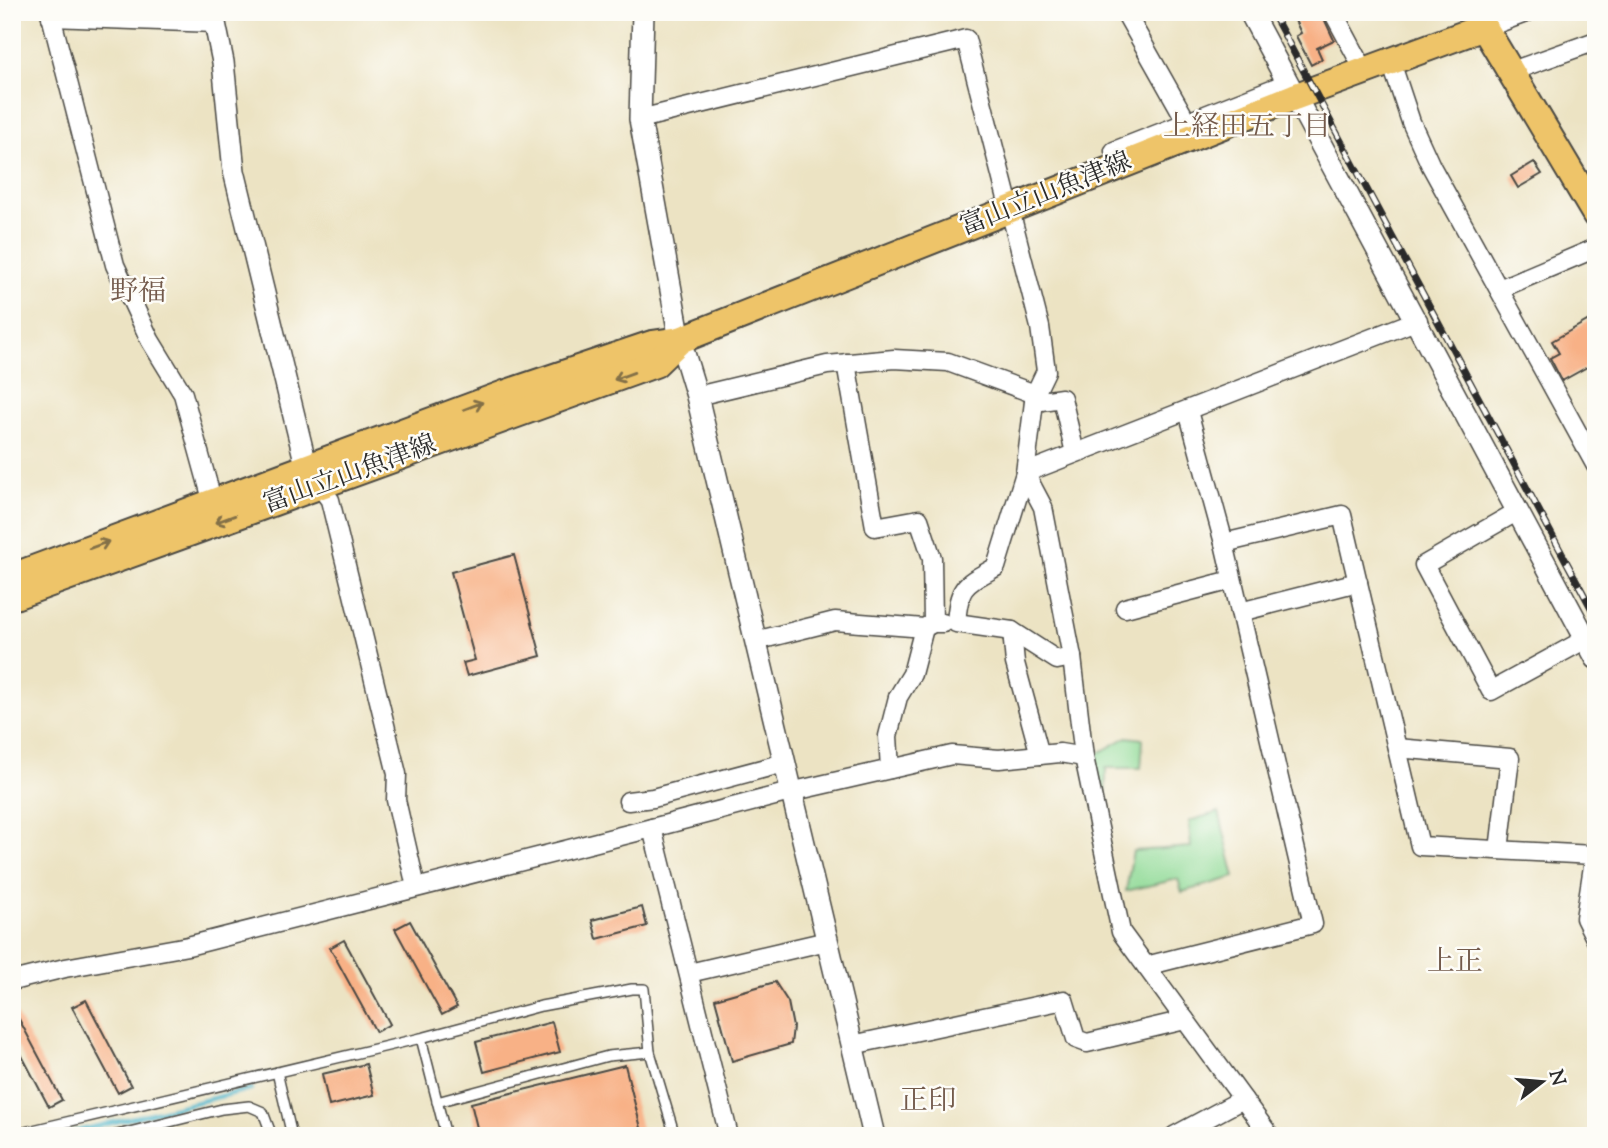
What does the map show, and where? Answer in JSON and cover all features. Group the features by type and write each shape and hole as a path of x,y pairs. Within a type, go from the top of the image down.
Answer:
{"main road":[{"name":"富山立山魚津線","path":"12,597 313,477 507,393 652,344 680,340 1010,209 1291,90 1365,72 1391,62 1480,20"},
{"path":"1480,20 1596,215"},
{"name":"富山立山魚津線","path":"12,578 213,503 313,477"}],"street":[{"path":"643,12 640,120 680,340 698,396 790,792 874,1136"},
{"path":"1125,12 1186,122"},
{"path":"1250,12 1418,320 1591,649 1491,691 1424,565 1518,511"},
{"path":"1333,12 1365,72"},
{"path":"1480,20 1524,12"},
{"path":"213,503 183,394 150,340 115,265 51,15 215,23 223,62 234,171 313,477 330,500 397,774 396,800 416,887"},
{"path":"640,120 966,40 1040,327 1046,371 1034,398 1025,472 996,567 965,584 959,596 956,623"},
{"path":"1512,71 1596,41"},
{"path":"1391,62 1411,122 1426,155 1596,467"},
{"path":"1114,151 1186,122 1291,90"},
{"path":"1499,289 1596,248"},
{"path":"1025,472 1418,320"},
{"path":"698,396 846,363 894,359 948,362 1034,398 1062,398 1074,453"},
{"path":"846,363 875,527 919,519 932,558 929,626 912,674 898,697 888,736 890,769"},
{"path":"1146,966 1313,924 1224,543 1188,411"},
{"path":"1025,472 1043,507 1072,657 1084,757 1121,932 1270,1136"},
{"path":"1224,543 1342,515 1420,846 1595,851 1585,918 1596,940"},
{"path":"1125,608 1233,580"},
{"path":"1240,612 1358,582"},
{"path":"755,641 835,621 929,626 956,623 1012,631 1057,660 1072,657"},
{"path":"1012,631 1015,663 1040,755"},
{"path":"1397,748 1510,758 1499,850"},
{"path":"12,981 65,968 188,946 790,792 952,755 999,759 1060,753 1084,757"},
{"path":"628,801 653,798 784,764"},
{"path":"652,828 729,1136"},
{"path":"690,974 827,941"},
{"path":"852,1045 1064,999 1076,1039 1087,1043 1185,1020"},
{"path":"1174,1136 1243,1099"}],"lane":[{"path":"12,1135 421,1038 541,1006 644,989 650,1052 675,1136"},
{"path":"421,1038 446,1136"},
{"path":"438,1102 608,1056 650,1052"},
{"path":"278,1072 292,1136"},
{"path":"113,1136 222,1109 249,1105 263,1112 272,1136"}],"green space":[{"path":"1127,737 1143,739 1141,768 1106,768 1105,815 1090,758"},
{"path":"1219,812 1235,877 1182,892 1178,879 1126,891 1133,851 1191,847 1189,821"}],"building":[{"path":"1291,12 1321,12 1334,40 1317,48 1322,59 1311,65 1296,36 1301,33"},
{"path":"1534,162 1542,174 1518,188 1511,176"},
{"path":"1596,316 1596,362 1562,381 1550,358 1559,353 1552,341"},
{"path":"514,555 541,656 467,676 463,663 475,660 451,572"},
{"path":"642,907 647,926 597,939 592,920"},
{"path":"410,921 457,1007 442,1015 395,929"},
{"path":"344,940 390,1024 376,1032 330,948"},
{"path":"775,982 788,1002 793,1027 791,1044 732,1061 715,999"},
{"path":"86,1000 131,1086 118,1093 72,1007"},
{"path":"12,1006 62,1100 49,1107 12,1037"},
{"path":"552,1022 560,1052 484,1072 476,1042"},
{"path":"366,1064 374,1095 329,1106 322,1074"},
{"path":"625,1065 643,1136 479,1136 471,1103"}],"waterway":[{"path":"57,1136 251,1089"}],"railway":[{"path":"1272,12 1596,617"}],"district":[{"name":"上経田五丁目","path":"1247,128"},
{"name":"野福","path":"138,293"},
{"name":"上正","path":"1455,963"},
{"name":"正印","path":"928,1102"}]}
